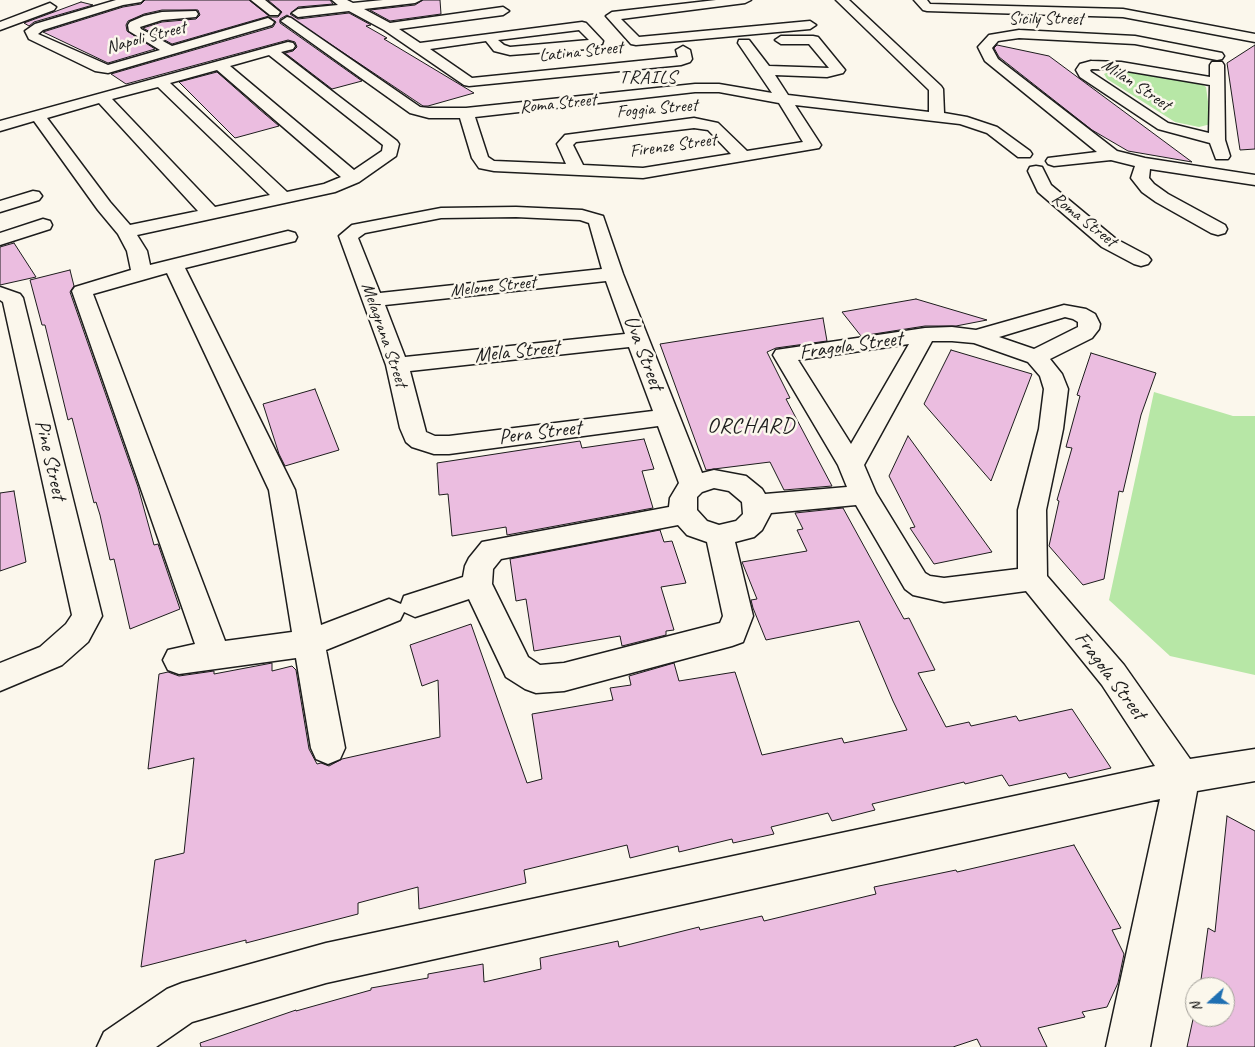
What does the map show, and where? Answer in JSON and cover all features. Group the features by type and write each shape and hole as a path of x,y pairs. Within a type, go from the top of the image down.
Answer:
{"street":[{"name":"Napoli Street","path":"137,0 122,2 39,27 31,32 33,36 100,68 108,69 172,51 271,17"},
{"path":"257,0 271,17 290,11 292,17 415,0"},
{"path":"338,0 388,27 418,47 489,37 582,26 597,41 587,45 510,51 499,48 489,37"},
{"path":"388,27 503,11 488,0"},
{"path":"745,0 612,16 636,41 810,25"},
{"path":"842,0 936,89 937,116"},
{"path":"920,0 927,6 1123,13 1252,33"},
{"path":"0,26 61,3"},
{"path":"697,6 724,33"},
{"path":"172,51 135,31 134,25 162,16 192,14"},
{"name":"Roma Street","path":"292,17 314,38 415,110 428,113 466,113 695,88 719,88 783,99 962,120 992,130 1024,154"},
{"path":"1228,176 1217,140 1217,56 1252,33"},
{"name":"Sicily Street","path":"1111,155 992,61 985,47 994,38 1019,34 1135,40 1217,56"},
{"path":"765,70 827,74 838,70 813,40 744,43 765,70 783,99"},
{"path":"0,126 292,45"},
{"name":"Latina Street","path":"418,47 469,82 681,61 685,59 683,50"},
{"path":"126,232 329,188 353,178 390,154 391,144 270,50"},
{"name":"Milan Street","path":"1216,82 1121,66 1091,65 1083,70 1085,74 1163,126 1217,140"},
{"path":"220,66 353,178"},
{"path":"571,72 587,101"},
{"path":"160,82 282,197"},
{"path":"103,98 210,213"},
{"name":"Firenze Street","path":"466,113 480,158 485,164 643,173 813,145 783,99"},
{"path":"37,115 104,206 126,232 137,250 142,273"},
{"name":"Foggia Street","path":"576,170 565,144 571,138 694,123 713,126 742,156"},
{"path":"1054,161 1058,166 1056,169 1048,172 1036,171 1023,168 1016,162 1016,157 1024,154 1037,154 1054,161 1111,155 1145,163 1255,180"},
{"path":"1145,163 1140,171 1140,178 1148,188 1162,198 1218,228"},
{"name":"Roma Street","path":"1036,171 1044,188 1109,243 1141,260"},
{"path":"0,207 33,196"},
{"path":"506,229 510,226 516,212"},
{"name":"Uva Street","path":"516,212 582,214 597,220 613,274 693,485"},
{"name":"Melagrana Street","path":"415,436 397,365 374,300 348,236 359,228 445,222 516,212"},
{"path":"0,239 43,225"},
{"path":"214,654 82,291 142,273 288,237"},
{"path":"174,266 282,490 328,748"},
{"name":"Melone Street","path":"374,300 613,274"},
{"name":"Pine Street","path":"0,293 13,298 87,616 77,633 51,656 0,677"},
{"path":"977,337 1064,311 1079,313 1087,319 1089,324 1084,333 1036,357 1051,374 1056,389 1051,429 1032,510 1033,579"},
{"name":"Fragola Street","path":"1036,357 977,337 952,334 926,335 784,355 851,465 864,495 909,574 915,581 923,587 944,590 1033,579 1113,675 1182,777"},
{"path":"851,465 926,335"},
{"name":"Mela Street","path":"397,365 638,339"},
{"name":"Pera Street","path":"415,436 421,441 434,446 449,445 667,417"},
{"path":"714,479 737,483 753,496 757,504 757,514 752,523 744,530 719,535 697,528 689,522 682,506 683,498 693,485 714,479"},
{"path":"757,504 864,495"},
{"path":"684,514 492,550 479,566 477,584 517,667 536,679 564,677 732,633 738,616 719,535"},
{"path":"178,660 309,643 402,608 477,584"},
{"path":"119,1047 182,1004 326,963 1182,777 1255,765"},
{"path":"1128,1047 1182,777"}],"green space":[{"path":"1115,69 1126,69 1203,85 1206,87 1211,124 1199,127 1175,122 1107,79 1104,74"},
{"path":"1154,392 1233,416 1255,416 1255,675 1170,656 1109,600"}],"building":[{"path":"145,0 249,0 269,16 172,44 143,28 162,22 196,19 200,15 198,10 162,10 144,14 128,21 126,25 127,31 155,49 108,63 43,32 123,7 141,4"},
{"path":"268,0 330,0 333,4 298,7 290,14 298,19 349,13 371,25 366,26 387,38 384,39 474,93 423,106 287,15 280,19 280,23 362,81 332,89 285,53 293,51 297,47 295,42 288,40 126,84 111,74 273,27 276,22 269,17 278,17 282,12"},
{"path":"423,0 440,0 441,14 390,21 370,10 415,5"},
{"path":"81,2 93,5 34,22 29,26 24,23"},
{"path":"997,45 1049,56 1192,162 1128,151 1092,130 999,57 994,48"},
{"path":"1255,45 1255,149 1240,150 1227,63"},
{"path":"217,72 279,126 235,138 179,82"},
{"path":"14,243 36,277 0,285 0,247"},
{"path":"70,270 74,286 70,292 138,487 154,545 158,544 180,609 130,629 114,559 110,560 100,515 96,502 94,503 72,418 68,420 45,325 42,325 30,280"},
{"path":"916,299 987,320 956,326 925,326 861,336 842,312"},
{"path":"823,318 827,341 776,348 767,352 790,398 786,399 832,486 784,490 770,462 706,470 660,344"},
{"path":"951,350 1032,374 991,481 924,404"},
{"path":"1091,353 1156,373 1141,415 1123,492 1119,491 1104,579 1083,585 1049,546 1059,501 1057,500 1072,448 1066,447 1080,396 1077,395"},
{"path":"315,389 339,450 285,466 279,454 263,404"},
{"path":"908,436 992,552 934,564 910,528 915,527 889,476"},
{"path":"644,439 654,469 642,471 653,508 507,535 506,527 452,536 448,494 439,495 437,463 580,441 582,448"},
{"path":"14,491 26,562 0,571 0,493"},
{"path":"843,508 904,619 909,618 935,670 918,673 946,727 969,722 971,726 1016,716 1019,721 1072,709 1111,768 1069,778 1066,773 1009,786 1002,775 965,784 964,782 872,804 875,810 832,821 828,813 771,827 774,834 733,843 732,839 679,852 678,846 630,858 627,845 524,870 526,883 419,909 418,887 358,903 358,914 246,943 246,940 141,967 155,860 184,853 194,758 148,769 159,674 168,672 179,676 214,671 214,674 272,663 272,671 292,666 296,670 309,749 317,764 321,763 329,766 342,759 440,737 438,680 422,686 410,645 471,624 527,783 542,779 532,714 613,700 610,688 631,685 629,676 674,663 679,681 735,672 762,755 842,738 844,743 907,730 859,621 766,640 753,608 751,600 757,599 742,562 807,551 797,530 803,529 795,513"},
{"path":"660,530 664,542 672,541 686,583 661,587 674,630 666,631 666,635 622,646 620,636 534,651 526,599 516,601 510,559"},
{"path":"1227,816 1255,831 1255,1047 1187,1047 1191,1027 1235,1027 1235,977 1201,977 1208,928 1215,932"},
{"path":"1074,845 1121,928 1112,930 1124,954 1118,983 1107,1007 1082,1012 1085,1017 1038,1028 1047,1047 981,1047 977,1039 953,1047 201,1047 200,1043 296,1010 371,990 371,988 428,978 428,974 483,964 484,982 541,969 540,958 618,941 619,947 699,927 700,930 762,916 764,921 876,894 874,887 956,870 957,872"}],"district":[{"name":"TRAILS","path":"648,78"},
{"name":"ORCHARD","path":"751,426"}]}
